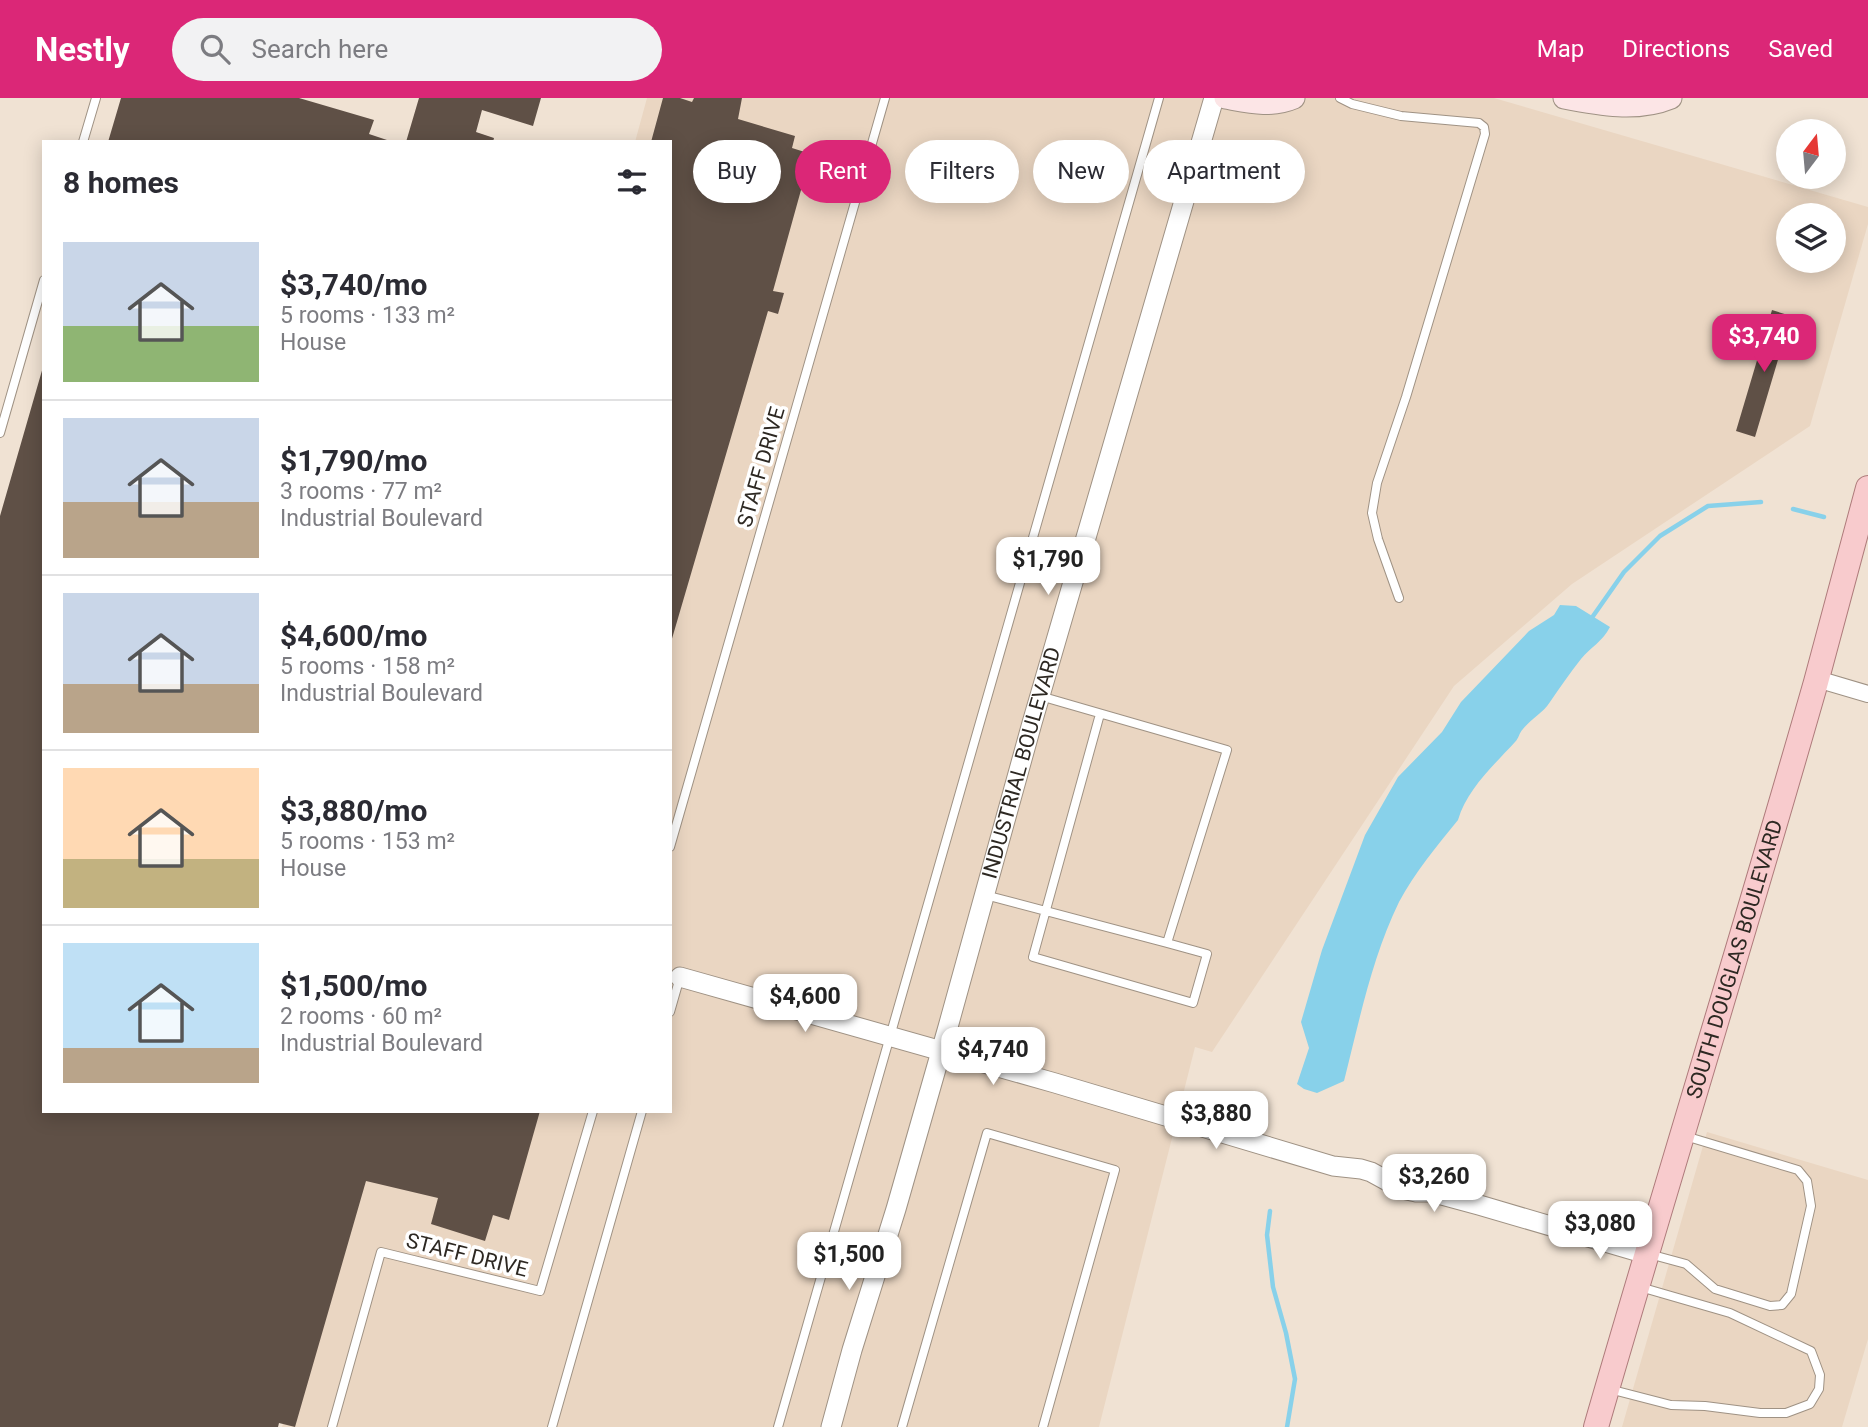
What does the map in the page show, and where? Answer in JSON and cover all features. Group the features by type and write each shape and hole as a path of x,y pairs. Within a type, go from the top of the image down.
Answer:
{"main road":[{"path":"1224,98 1267,104 1294,98"},
{"path":"1564,98 1612,106 1648,104 1671,98"},
{"name":"SOUTH DOUGLAS BOULEVARD","path":"1596,1427 1817,679 1868,488"}],"street":[{"name":"INDUSTRIAL BOULEVARD","path":"831,1427 942,1051 1040,696 1214,98"},
{"path":"1817,679 1868,694"},
{"path":"678,984 893,1028 942,1051 1334,1166 1361,1169 1402,1188 1431,1192 1646,1254"}],"lane":[{"path":"84,140 96,98"},
{"name":"STAFF DRIVE","path":"672,840 886,98"},
{"path":"778,1427 1158,98"},
{"path":"1340,98 1352,104 1401,117 1479,123 1484,127 1485,134 1406,397 1377,483 1373,513 1378,539 1399,598"},
{"path":"0,433 42,287"},
{"path":"1040,696 1227,750 1167,943"},
{"path":"985,895 1045,911 1167,943 1207,954 1193,1003 1033,957 1045,911 1100,714"},
{"path":"672,1005 678,984"},
{"name":"STAFF DRIVE","path":"332,1427 382,1252 540,1291 592,1113"},
{"path":"552,1427 641,1113"},
{"path":"902,1427 987,1133 1115,1170 1043,1427"},
{"path":"1646,1254 1686,1264 1716,1289 1770,1306 1782,1305 1791,1294 1811,1206 1807,1181 1798,1170 1683,1135"},
{"path":"1607,1389 1671,1405 1786,1413 1810,1404 1819,1389 1820,1375 1811,1351 1730,1313 1637,1286"}],"shaded area":[{"path":"647,98 1494,98 1776,180 1776,189 1806,189 1868,207 1868,224 1810,426 1572,584 1454,686 1212,1052 1195,1047 1099,1427 282,1427 368,1113 672,1113 672,140 636,140"},
{"path":"1707,1132 1868,1180 1868,1339 1842,1427 1622,1427"}],"water":[{"path":"1560,605 1576,606 1610,627 1604,637 1581,659 1547,706 1526,725 1482,778 1468,798 1458,820 1405,891 1381,945 1344,1081 1317,1093 1304,1089 1297,1084 1309,1048 1301,1022 1322,950 1365,835 1398,777 1442,732 1461,702 1529,631 1554,615"}],"building":[{"path":"121,98 299,98 374,120 369,134 387,140 109,140"},
{"path":"419,98 541,98 533,126 482,110 476,132 494,140 407,140"},
{"path":"663,98 680,98 692,102 694,98 742,98 738,119 795,136 792,148 795,149 795,203 797,203 773,291 784,293 778,314 768,311 672,639 672,140 652,140"},
{"path":"1772,310 1791,316 1755,437 1736,431"},
{"path":"42,370 42,1113 539,1113 509,1220 493,1215 485,1241 431,1224 438,1198 366,1181 295,1427 279,1423 278,1427 0,1427 0,516"}],"waterway":[{"path":"1591,619 1624,572 1660,536 1708,506 1761,502"},
{"path":"1793,509 1824,517"},
{"path":"1270,1211 1267,1235 1273,1287 1295,1379 1287,1427"}]}
